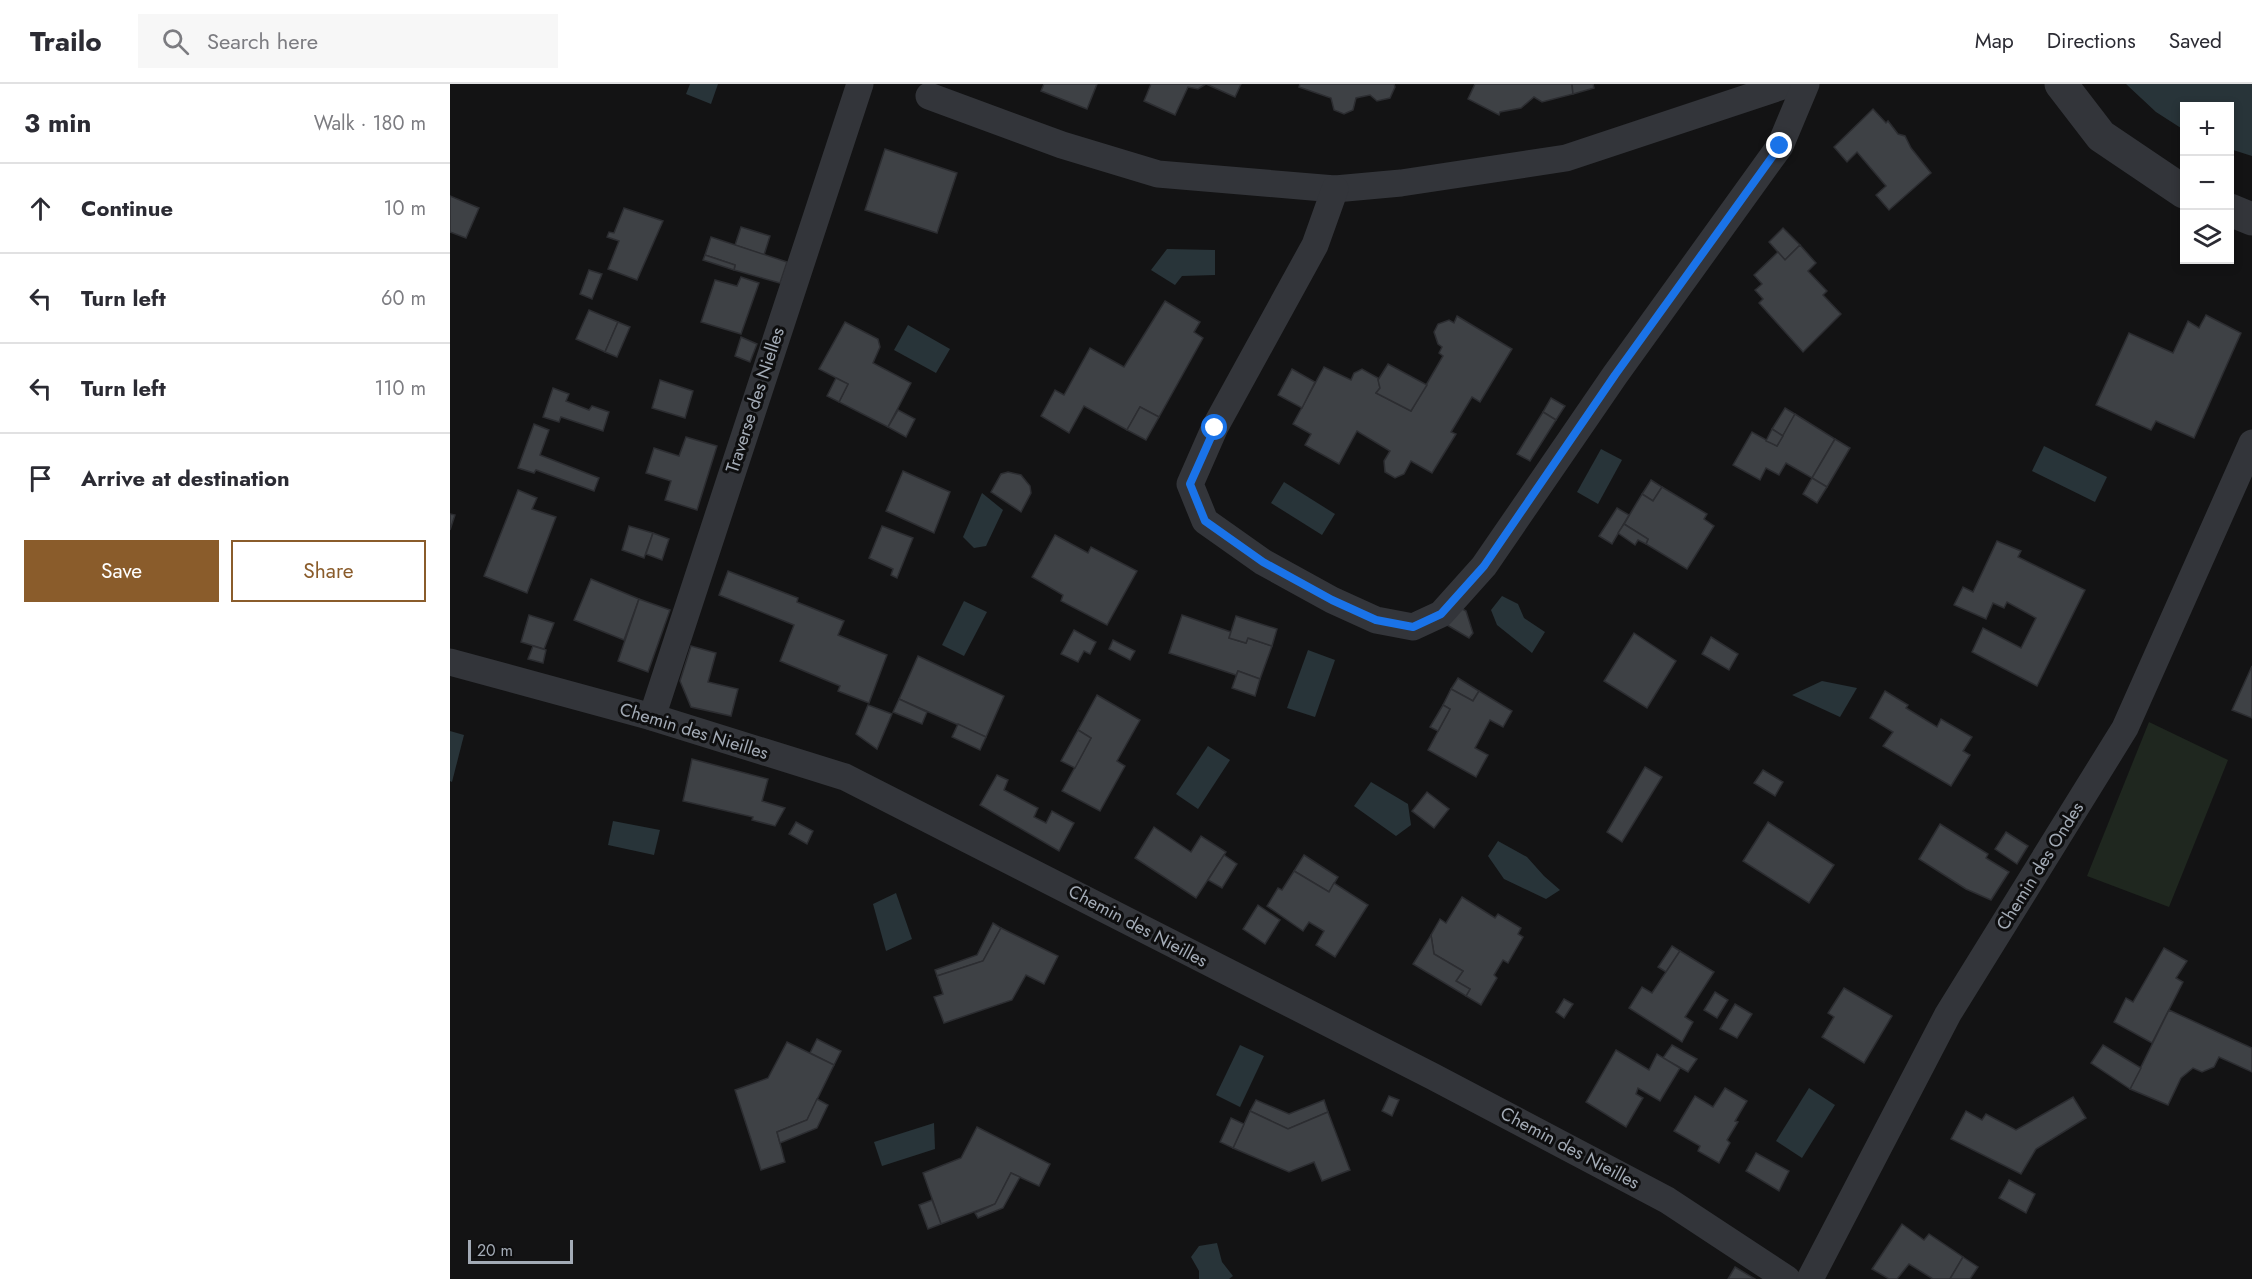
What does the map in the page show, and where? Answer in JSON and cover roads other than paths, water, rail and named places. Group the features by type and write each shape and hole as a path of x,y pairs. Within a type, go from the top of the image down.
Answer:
{"street":[{"name":"Traverse des Nielles","path":"652,717 860,84"},
{"path":"929,96 1062,145 1158,174 1335,189 1401,183 1566,158 1789,84"},
{"path":"1335,189 1314,245 1215,428 1190,484 1205,521 1263,562 1376,620 1413,627 1441,614 1484,566 1615,375 1780,146 1806,84"},
{"path":"2061,84 2101,136 2180,189"},
{"path":"2234,212 2252,219"},
{"name":"Chemin des Ondes","path":"1810,1279 1948,1014 2125,728 2252,443"},
{"name":"Chemin des Nieilles","path":"450,662 652,717 844,777 1432,1076 1667,1200 1787,1279"}]}
